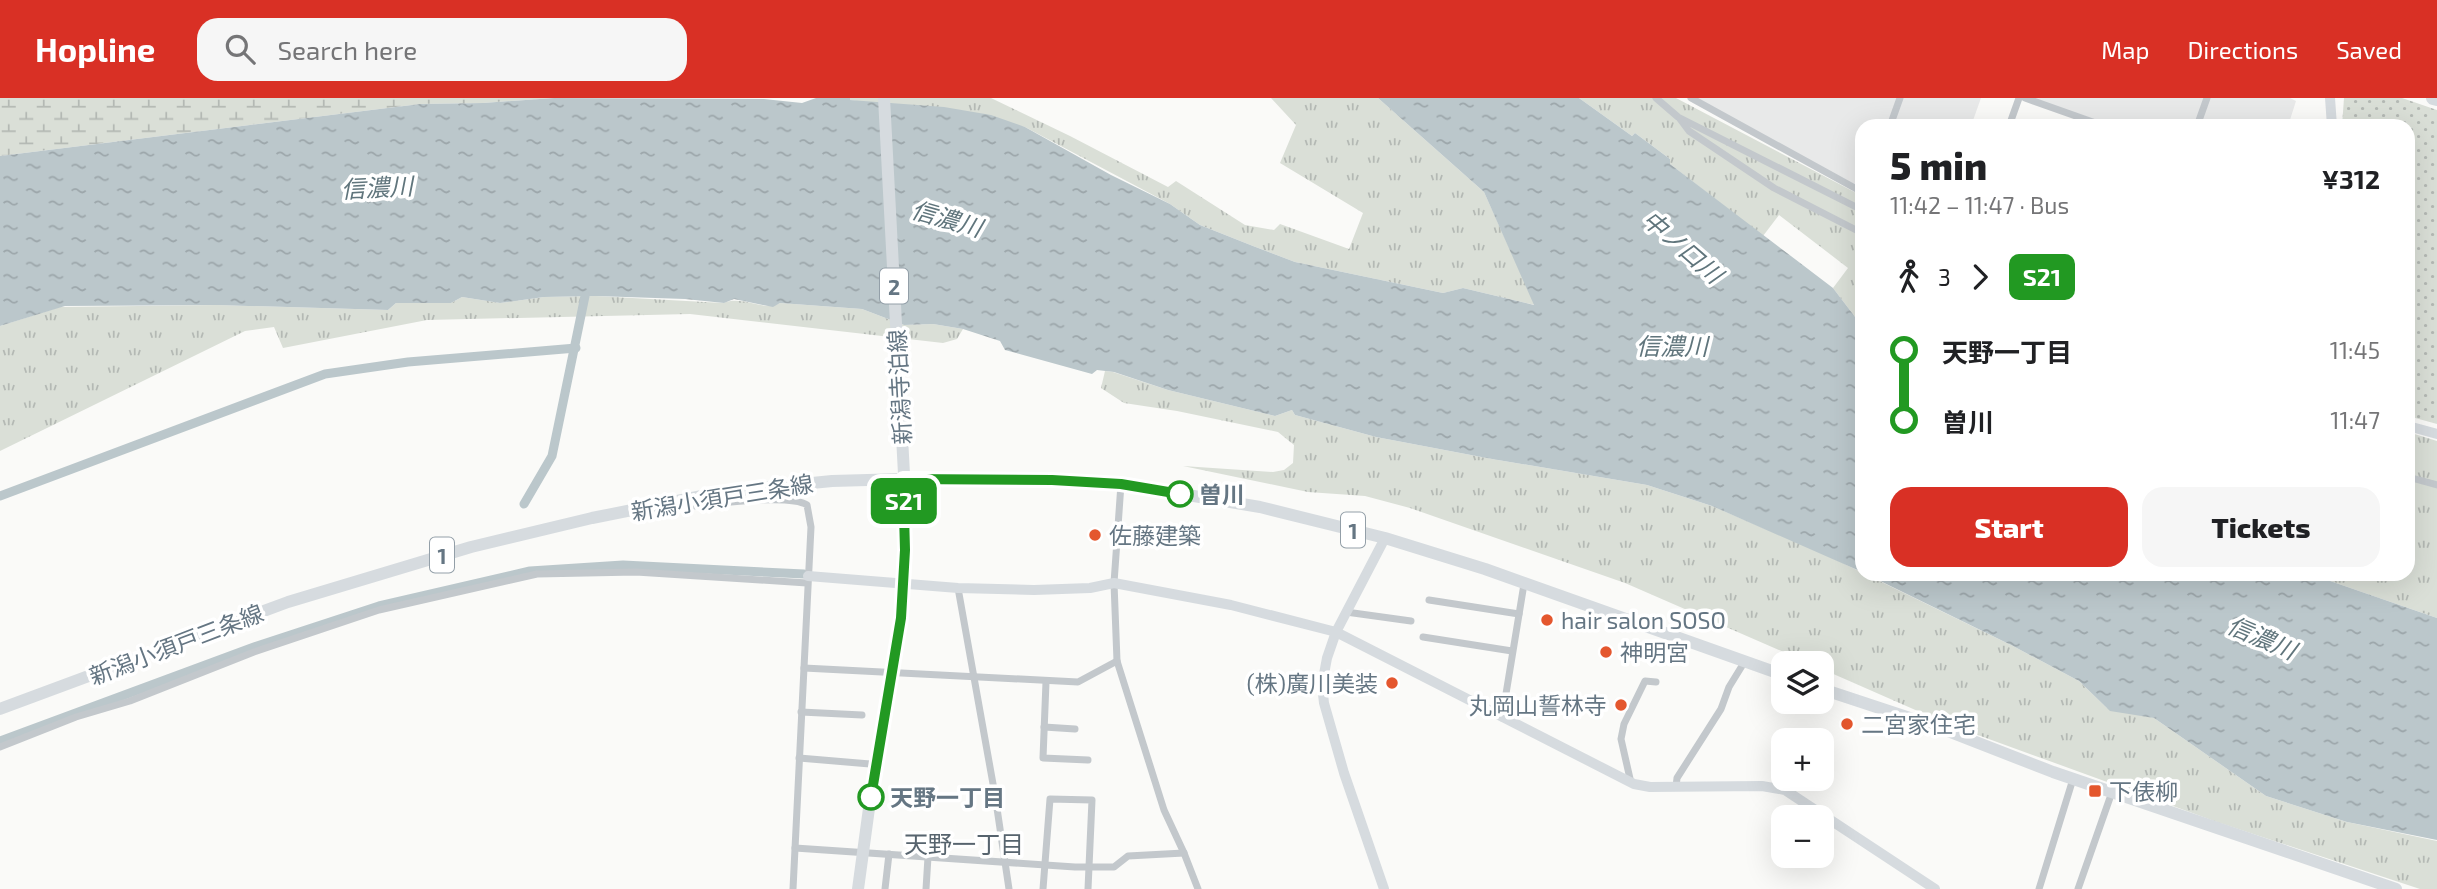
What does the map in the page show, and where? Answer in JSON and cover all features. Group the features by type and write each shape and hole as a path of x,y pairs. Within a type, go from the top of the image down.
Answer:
{"main road":[{"name":"新潟寺泊線","path":"862,853 896,656 905,550 884,98"},
{"name":"新潟小須戸三条線","path":"0,709 288,602 471,547 547,528 757,487 903,477 1121,484 1260,508 1385,538 1771,671"},
{"path":"1834,693 1940,728 2073,779 2396,889"},
{"name":"2","path":"858,889 862,853"}],"street":[{"path":"1657,98 1689,131 1770,186 1855,229"},
{"path":"1690,98 1855,188"},
{"path":"1892,119 1900,98"},
{"path":"2012,119 2019,98"},
{"path":"2025,98 2084,119"},
{"path":"2200,119 2207,98"},
{"path":"2331,101 2332,119"},
{"path":"1678,117 1855,206"},
{"path":"2415,428 2437,434"},
{"path":"2415,479 2437,485"},
{"path":"1121,484 1114,583 1116,661 1164,810 1198,889"},
{"path":"687,499 695,506 737,501 803,501 807,505 810,519 808,580 793,889"},
{"path":"1384,889 1344,773 1324,703 1322,685 1336,632 1385,538"},
{"path":"0,747 76,717 130,701 254,652 379,610 537,574 636,572 958,589 1068,589 1114,583 1231,605 1336,632 1631,783 1676,788 1762,786 1785,790 1936,889"},
{"path":"1502,718 1524,584"},
{"path":"958,589 1009,889"},
{"path":"1429,600 1519,614"},
{"path":"1346,612 1410,621"},
{"path":"1423,637 1512,651"},
{"path":"804,668 1079,682 1116,661"},
{"path":"1676,788 1678,778 1721,709 1729,687 1745,661"},
{"path":"1631,783 1621,740 1624,724 1645,681 1656,682"},
{"path":"1046,682 1043,758 1088,760"},
{"path":"801,712 862,715"},
{"path":"1044,727 1075,729"},
{"path":"799,758 870,764"},
{"path":"2039,889 2073,779"},
{"path":"2078,889 2112,792"},
{"path":"1043,889 1050,799 1092,800 1088,889"},
{"path":"795,848 1044,865 1114,867 1128,856 1184,853"},
{"path":"885,889 889,854"},
{"path":"926,889 928,857"}],"shaded area":[{"path":"1695,98 1981,98 1974,119 1855,119 1855,186"},
{"path":"2017,98 2290,98 2296,101 2290,119 2077,119"}],"green space":[{"path":"0,98 554,98 420,104 0,156"},
{"path":"850,98 991,98 1168,187 1176,181 1245,225 1274,230 1280,224 1349,249 1363,213 1280,163 1296,125 1271,98 1378,98 1484,192 1535,305 1463,288 1443,293 1295,262 1200,225 1170,204 1025,127"},
{"path":"1579,98 1676,98 1855,192 1855,317 1833,288 1848,268 1779,215 1763,236 1670,164 1670,159 1635,133 1632,136"},
{"path":"2344,98 2402,98 2437,110 2437,424 2415,418 2415,119 2342,119"},
{"path":"596,296 862,309 904,325 933,324 963,329 957,339 943,343 690,314 427,320 283,348 274,327 245,331 0,451 0,326 60,307 217,305 388,310 396,303 451,303 462,297 500,303 544,297"},
{"path":"1105,371 1168,390 1275,416 1292,410 1295,415 1376,437 1647,485 1712,506 1855,569 1855,581 1879,581 2013,646 2079,681 2107,708 2154,718 2266,796 2347,822 2437,841 2437,889 2420,889 2217,822 1945,723 1834,674 1834,651 1781,651 1625,583 1410,508 1365,496 1308,492 1183,466 1273,472 1284,470 1293,463 1294,445 1278,432 1124,403 1101,388"},
{"path":"2415,434 2437,441 2437,618 2330,581 2415,581"}],"water":[{"name":"信濃川","path":"554,98 764,99 802,103 816,98 850,98 944,107 991,115 1025,127 1170,204 1200,225 1295,262 1443,293 1463,288 1534,305 1484,192 1378,98 1579,98 1632,136 1635,133 1670,159 1670,164 1833,288 1855,317 1855,569 1712,506 1647,485 1376,437 1295,415 1292,410 1275,416 1168,390 1114,372 1097,370 1092,374 1005,350 1000,341 963,329 933,324 904,325 862,309 780,303 773,307 734,299 724,303 596,296 544,297 500,303 462,297 451,303 396,303 388,310 217,305 65,306 0,326 0,156 420,104"},
{"name":"信濃川","path":"1880,581 2330,581 2437,618 2437,840 2347,822 2266,796 2154,718 2110,711 2079,681"}],"waterway":[{"path":"524,504 552,456 585,296"},
{"path":"0,496 325,374 408,362 576,348"},
{"path":"0,741 254,647 379,606 530,571 623,565 804,574"}],"bus line":[{"name":"S21","path":"871,797 901,618 905,550 903,479 1052,480 1121,484 1180,494"}],"place":[{"name":"曽川","path":"1180,494"},
{"name":"佐藤建築","path":"1095,535"},
{"name":"hair salon SOSO","path":"1547,620"},
{"name":"神明宮","path":"1606,652"},
{"name":"(株)廣川美装","path":"1392,683"},
{"name":"丸岡山誓林寺","path":"1621,705"},
{"name":"二宮家住宅","path":"1847,724"},
{"name":"下俵柳","path":"2095,791"},
{"name":"天野一丁目","path":"871,797"}],"district":[{"name":"天野一丁目","path":"964,843"}],"water label":[{"name":"中ノ口川","path":"1683,246"}]}
